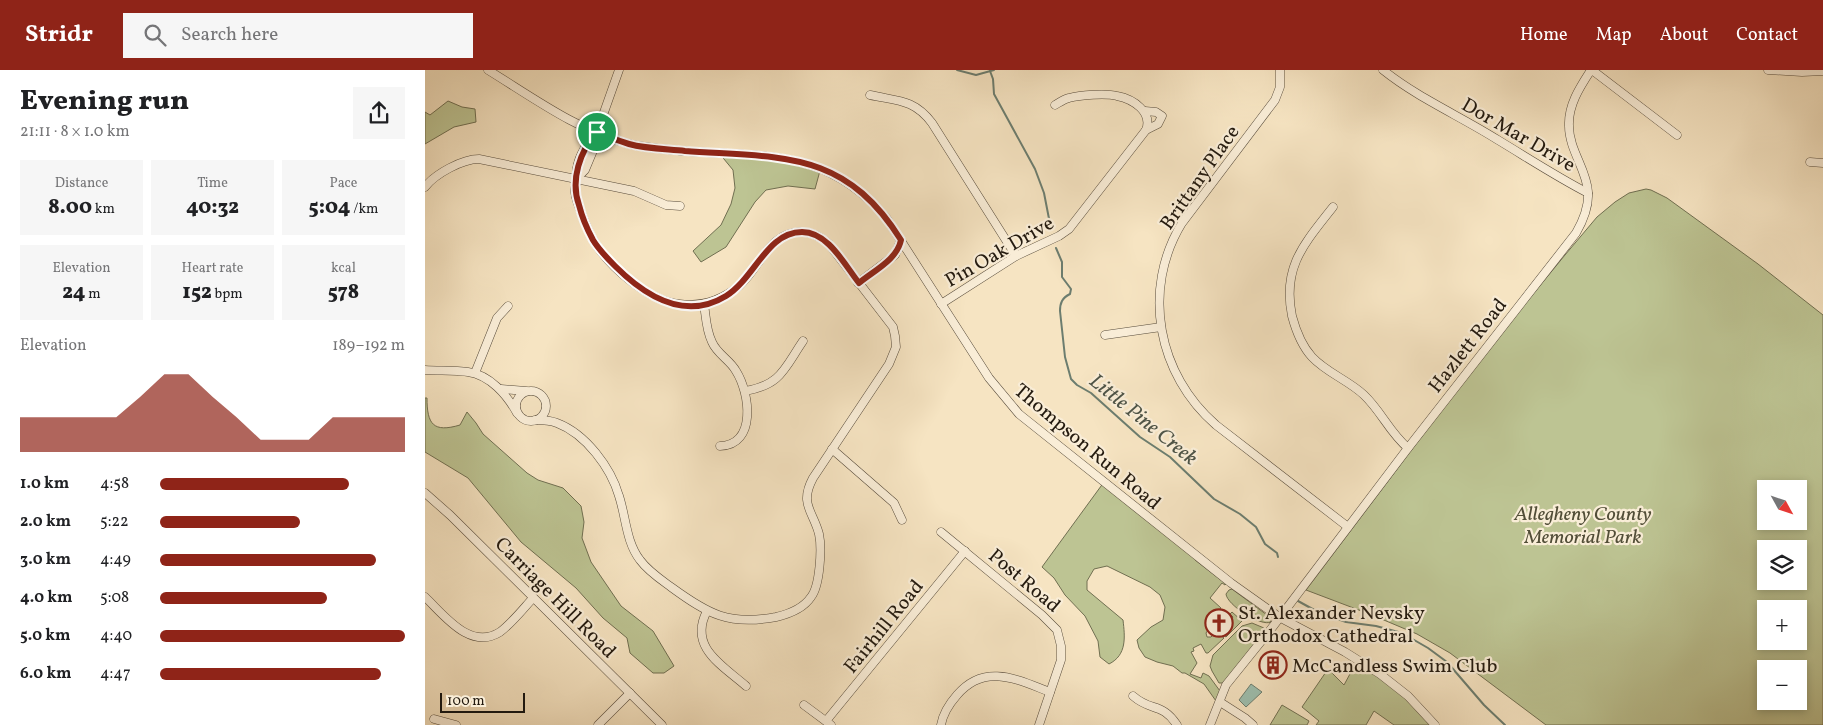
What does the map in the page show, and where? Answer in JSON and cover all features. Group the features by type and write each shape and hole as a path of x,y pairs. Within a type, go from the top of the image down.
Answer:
{"street":[{"name":"Thompson Run Road","path":"488,70 566,118 629,144 665,149 788,158 821,168 852,185 870,200 887,219 989,378 1019,414 1197,557 1279,617 1370,666 1408,696 1435,725"},
{"path":"501,389 536,392 541,396 558,423 591,448 606,467 619,495 631,545 639,559 650,571 668,585 707,611 735,620 761,619 792,612 810,599 817,583 820,543 817,527 807,506 806,495 813,478 889,364 896,347 895,332 891,324 822,238 810,233 795,232 773,243 748,276 735,289 723,297 704,304 678,304 656,298 641,289 618,268 598,247 588,231 575,192 577,166 588,142 597,132 619,70"},
{"name":"Brittany Place","path":"1280,70 1280,87 1275,100 1177,232 1166,260 1162,277 1159,303 1161,327 1175,374 1198,408 1216,425 1348,527"},
{"name":"Dor Mar Drive","path":"1383,70 1437,105 1588,193"},
{"path":"1591,70 1677,135"},
{"name":"Hazlett Road","path":"1210,725 1226,685 1571,240 1583,219 1588,193 1571,142 1569,126 1573,102 1579,88 1591,70"},
{"path":"1768,70 1823,71"},
{"path":"870,95 907,103 923,112 1016,256"},
{"name":"Pin Oak Drive","path":"941,304 1016,256 1059,236 1072,227 1146,130 1158,124 1162,116 1156,112 1145,112 1128,99 1116,95 1072,97 1055,105"},
{"path":"1145,112 1148,121 1146,130"},
{"path":"425,187 430,181 441,174 474,158 638,192 666,205 680,206"},
{"path":"1810,162 1823,163"},
{"path":"1333,207 1305,246 1291,272 1289,295 1295,329 1311,356 1320,365 1365,396 1397,439 1408,448"},
{"path":"895,255 901,240"},
{"path":"859,283 895,255 911,256"},
{"path":"704,304 707,328 712,342 717,351 737,372 745,391 748,416 745,430 735,442 720,446"},
{"path":"475,373 497,318 508,306"},
{"path":"1105,335 1161,327"},
{"path":"745,391 762,388 773,381 782,372 803,341"},
{"path":"425,370 475,373 501,389 517,413 525,420 545,420 558,423"},
{"path":"517,413 516,405 518,399 528,391"},
{"path":"535,420 543,414 546,405"},
{"path":"833,449 894,503 902,520"},
{"name":"Carriage Hill Road","path":"425,493 450,514 662,725"},
{"name":"Post Road","path":"941,532 1050,622 1057,630 1061,646 1061,660 1039,725"},
{"name":"Fairhill Road","path":"828,723 965,551"},
{"path":"425,597 462,631 480,638 500,631 533,598"},
{"path":"707,611 701,628 705,648 710,655 746,686"},
{"path":"941,725 946,710 958,694 966,686 981,678 1005,676 1050,692"},
{"path":"598,725 630,693"},
{"path":"1133,696 1140,702 1167,712 1177,725"},
{"path":"1220,702 1253,725"},
{"path":"804,705 828,723"},
{"path":"434,719 456,725"}],"green space":[{"path":"448,101 462,107 475,109 476,122 454,127 425,144 425,112 430,115"},
{"path":"719,153 774,157 821,167 815,189 788,186 766,190 755,202 726,247 701,262 693,251 721,225 731,204 735,188 733,170"},
{"name":"Allegheny County Memorial Park","path":"1646,189 1667,198 1758,264 1823,315 1823,725 1546,725 1450,653 1417,634 1306,590 1483,355 1597,217 1629,193"},
{"path":"425,398 427,398 428,414 433,424 443,428 460,425 467,412 483,434 527,473 538,480 563,488 581,506 584,522 582,538 591,562 621,606 653,631 674,666 664,673 653,673 630,653 627,638 603,618 576,588 521,542 468,478 425,452"},
{"path":"1104,482 1197,557 1195,560 1226,584 1222,583 1210,598 1221,608 1206,628 1208,630 1206,633 1207,637 1211,637 1214,634 1217,637 1219,634 1224,638 1208,653 1206,653 1201,644 1193,648 1194,651 1191,652 1197,663 1190,674 1201,678 1203,673 1209,676 1220,691 1216,701 1204,684 1182,673 1173,666 1145,657 1139,648 1137,640 1151,627 1163,620 1165,607 1160,595 1150,587 1107,566 1094,569 1087,581 1087,590 1123,620 1124,645 1119,656 1109,664 1100,657 1098,641 1085,616 1065,595 1054,578 1042,567"},
{"path":"1232,589 1267,615 1271,622 1266,623 1253,618 1232,604 1226,594"},
{"path":"1232,612 1242,621 1226,637 1220,633 1225,624 1227,625 1233,617 1230,614"},
{"path":"1252,623 1264,628 1265,632 1223,683 1219,683 1210,666 1213,655 1242,626"},
{"path":"1358,659 1370,666 1435,725 1394,725 1374,711 1366,725 1316,725 1319,721 1302,707 1328,669 1344,685"},
{"path":"1282,705 1309,721 1307,725 1270,725"}],"shaded area":[{"path":"1251,684 1262,692 1246,707 1239,700"}],"waterway":[{"name":"Little Pine Creek","path":"957,70 976,75 994,70"},
{"name":"Little Pine Creek","path":"990,71 993,79 994,94 1035,169 1044,193 1051,229"},
{"name":"Little Pine Creek","path":"1056,248 1062,262 1062,277 1071,289 1070,294 1065,297 1060,306 1065,357 1071,379 1091,393 1140,437 1170,457 1214,499 1240,514 1256,527 1265,544 1277,553 1278,557"},
{"name":"Little Pine Creek","path":"1298,601 1318,612 1346,622 1376,626 1402,633 1428,648 1447,662 1484,705 1505,725"}],"place":[{"name":"St. Alexander Nevsky Orthodox Cathedral","path":"1219,623"},
{"name":"McCandless Swim Club","path":"1273,665"}],"route":[{"path":"597,132 638,146 719,154 788,158 808,163 842,178 870,200 887,219 901,240 899,247 895,255 859,283 829,244 822,238 810,233 795,232 773,243 743,283 723,297 715,301 695,305 660,300 633,283 600,250 592,238 579,208 575,192 577,166 588,142 597,132"}]}
